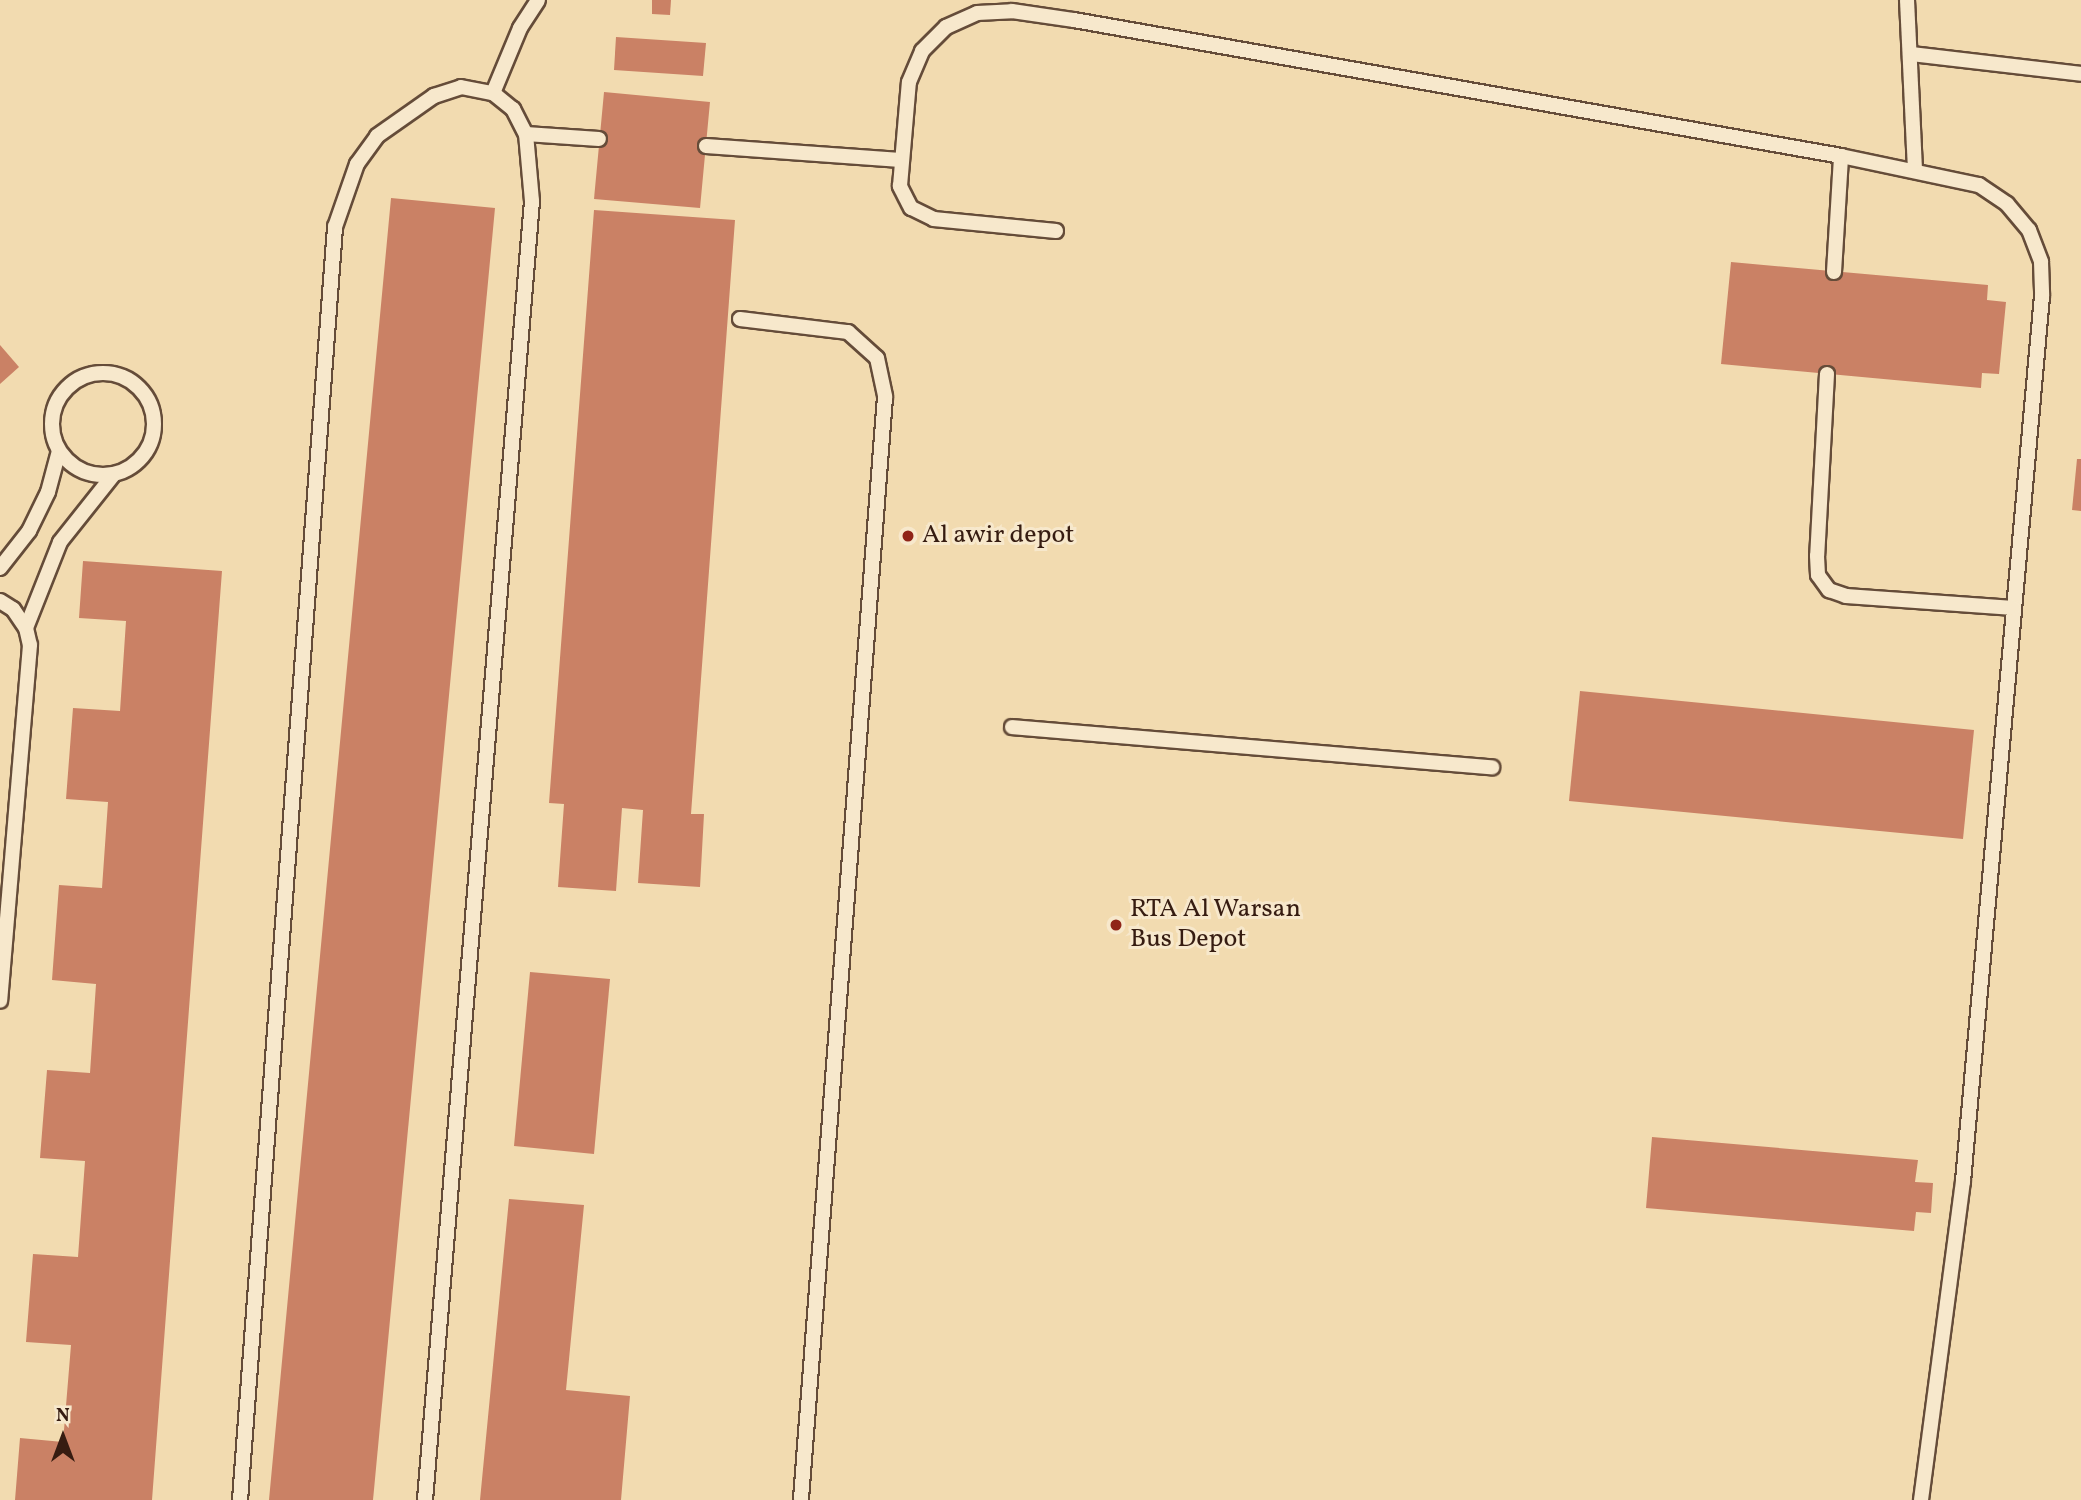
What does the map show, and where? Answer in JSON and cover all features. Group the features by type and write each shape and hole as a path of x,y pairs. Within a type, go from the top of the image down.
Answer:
{"lane":[{"path":"494,93 520,28 538,0"},
{"path":"1908,0 1915,170"},
{"path":"1056,231 934,219 912,208 900,186 900,160 909,82 922,51 946,27 977,13 1012,11 1915,170 1979,185 2007,204 2029,230 2041,262 2042,296 1963,1181 1921,1500"},
{"path":"1912,54 2081,74"},
{"path":"240,1500 335,227 357,164 377,136 433,96 461,87 494,93 513,109 526,134 532,201 425,1500"},
{"path":"526,134 599,139"},
{"path":"706,146 900,160"},
{"path":"1834,272 1841,156"},
{"path":"740,320 848,332 865,343 884,377 801,1500"},
{"path":"0,568 29,531 48,492 59,451 52,428 55,405 68,386 89,374 112,373 134,382 149,400 155,423 150,446 135,464 114,474 60,542 26,628"},
{"path":"1827,374 1817,556 1818,575 1829,590 1846,596 2014,608"},
{"path":"59,451 83,470 114,474"},
{"path":"0,601 13,609 26,628 30,645 6,862 0,1001"},
{"path":"1012,727 1492,767"}],"building":[{"path":"652,0 671,0 670,15 652,14"},
{"path":"616,37 706,43 703,76 614,70"},
{"path":"604,92 710,102 700,208 594,199"},
{"path":"391,198 495,208 373,1500 269,1500"},
{"path":"594,210 735,220 691,814 704,814 700,887 638,883 643,810 622,808 616,891 558,887 564,804 549,803"},
{"path":"1731,262 1988,285 1987,300 2006,302 1999,374 1982,373 1981,388 1721,364"},
{"path":"0,345 19,367 0,384"},
{"path":"2077,459 2081,459 2081,511 2072,510"},
{"path":"83,561 222,571 152,1500 15,1500 20,1438 63,1442 71,1345 26,1342 33,1254 78,1257 85,1161 40,1158 47,1070 90,1073 96,984 52,980 59,885 102,888 108,802 66,799 73,708 120,711 126,621 79,618"},
{"path":"1580,691 1974,730 1963,839 1569,801"},
{"path":"530,972 610,979 594,1154 514,1146"},
{"path":"1652,1137 1918,1160 1915,1182 1933,1183 1931,1213 1916,1212 1914,1231 1646,1208"},
{"path":"509,1199 584,1205 566,1390 630,1396 621,1500 480,1500"}],"place":[{"name":"Al awir depot","path":"908,536"},
{"name":"RTA Al Warsan Bus Depot","path":"1116,925"}]}
